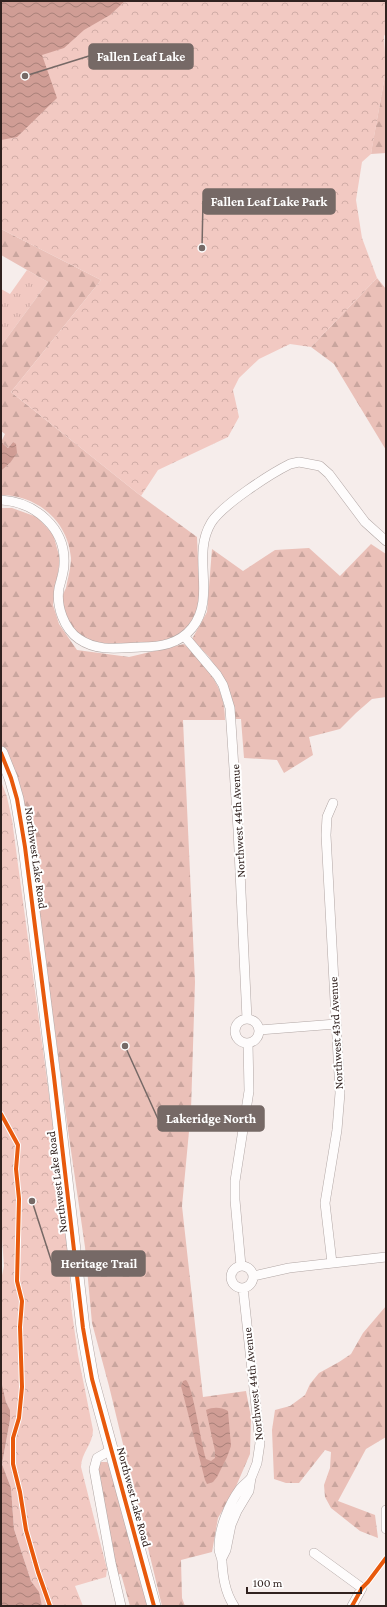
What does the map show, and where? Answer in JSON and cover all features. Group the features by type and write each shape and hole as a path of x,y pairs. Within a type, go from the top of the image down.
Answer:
{"main road":[{"name":"Northwest Lake Road","path":"1,753 11,778 17,799 25,847 55,1085 83,1328 92,1379 154,1606"}],"street":[{"path":"1,500 21,503 32,508 48,521 58,536 64,557 63,571 58,594 60,609 64,621 76,637 93,646 107,648 158,646 172,643 185,637 196,624 202,609 204,597 203,546 207,530 213,520 228,504 283,468 300,462 320,466 329,474 365,522 386,541"},
{"name":"Northwest 44th Avenue","path":"185,637 217,675 223,685 230,708 238,822 247,1019"},
{"name":"Northwest 43rd Avenue","path":"332,1263 325,1203 339,1105 326,835 327,817 333,803"},
{"path":"247,1019 258,1024 259,1030 257,1038 248,1043 242,1042 238,1039 235,1030 239,1022 247,1019"},
{"path":"259,1030 336,1024"},
{"path":"241,1266 235,1200 235,1181 249,1091 248,1043"},
{"path":"253,1276 289,1268 332,1263 346,1263 386,1257"},
{"path":"241,1266 249,1268 253,1276 250,1285 243,1288 235,1285 231,1278 234,1270 241,1266"},
{"name":"Northwest 44th Avenue","path":"234,1606 226,1589 222,1558 218,1549 224,1520 240,1489 251,1478 257,1463 260,1443 243,1288"},
{"path":"111,1450 97,1458 94,1469 111,1563 121,1606"},
{"path":"386,1510 386,1529"},
{"path":"314,1553 362,1588 352,1606"}],"green space":[{"path":"1,1 386,1 386,33 384,36 386,70 371,154 362,162 356,200 362,238 377,278 311,347 290,344 259,359 239,378 233,390 239,417 228,437 158,470 141,496 11,392 101,280 1,229"},
{"path":"386,70 386,153 371,154 372,147"},
{"path":"1,229 101,280 11,392 141,496 197,537 200,604 196,615 186,629 172,638 162,642 133,646 88,640 77,633 70,625 62,602 71,558 69,545 64,533 57,522 38,505 14,496 1,495 1,471 10,463 13,442 8,448 1,442 5,434 1,431 1,346 48,282 1,255"},
{"path":"27,270 48,282 1,346 1,289 10,294"},
{"path":"377,278 386,289 386,450 334,364 311,347"},
{"path":"1,508 12,508 37,517 53,534 60,559 53,605 59,624 77,650 129,657 184,644 207,669 213,678 222,697 224,708 225,720 183,720 195,982 191,1110 182,1206 203,1397 246,1391 251,1417 250,1454 234,1491 218,1518 212,1552 181,1560 182,1598 185,1606 162,1606 109,1386 92,1323 85,1247 43,941 1,747"},
{"path":"371,544 386,554 386,697 372,699 340,729 309,737 313,755 284,773 277,760 244,758 241,719 234,719 228,687 209,657 192,639 207,612 212,549 243,571 275,550 309,548 340,576"},
{"path":"1,781 7,797 12,820 68,1236 71,1306 78,1355 93,1430 81,1467 107,1569 106,1577 75,1586 83,1606 42,1606 38,1592 31,1581 14,1529 11,1488 2,1464 10,1420 10,1410 6,1402 1,1380 1,1280 4,1266 1,1225"},
{"path":"386,1306 386,1437 366,1449 338,1501 375,1515 378,1538 360,1531 331,1508 325,1497 324,1485 330,1468 331,1452 325,1450 299,1483 286,1483 274,1479 272,1430 275,1410 290,1406 305,1395 310,1384 319,1373 351,1354 363,1333"},
{"path":"101,1462 107,1462 111,1467 151,1606 130,1606 121,1574 114,1575 97,1465"}],"water":[{"path":"1,1 125,1 110,15 84,30 64,48 42,55 57,98 17,137 1,140"},
{"path":"1,442 8,448 13,442 16,444 17,453 10,463 1,471"},
{"path":"1,1380 6,1402 10,1410 10,1420 2,1464 11,1488 14,1529 31,1581 39,1592 42,1606 1,1606"},
{"path":"186,1380 189,1385 194,1404 206,1459 211,1461 215,1458 215,1451 206,1410 217,1408 228,1411 231,1446 217,1477 213,1482 207,1484 181,1386 183,1381"}],"cycle path":[{"path":"1,753 11,778 17,799 25,847 54,1077 83,1328 92,1379 154,1606"},
{"path":"1,1114 18,1145 16,1169 19,1199 17,1281 22,1301 20,1327 22,1387 19,1418 13,1438 13,1464 20,1492 26,1530 38,1572 50,1606"},
{"path":"352,1606 362,1588 386,1558"}],"place":[{"name":"Fallen Leaf Lake","path":"25,76"},
{"name":"Fallen Leaf Lake Park","path":"202,248"},
{"name":"Lakeridge North","path":"125,1046"},
{"name":"Heritage Trail","path":"32,1201"}]}
